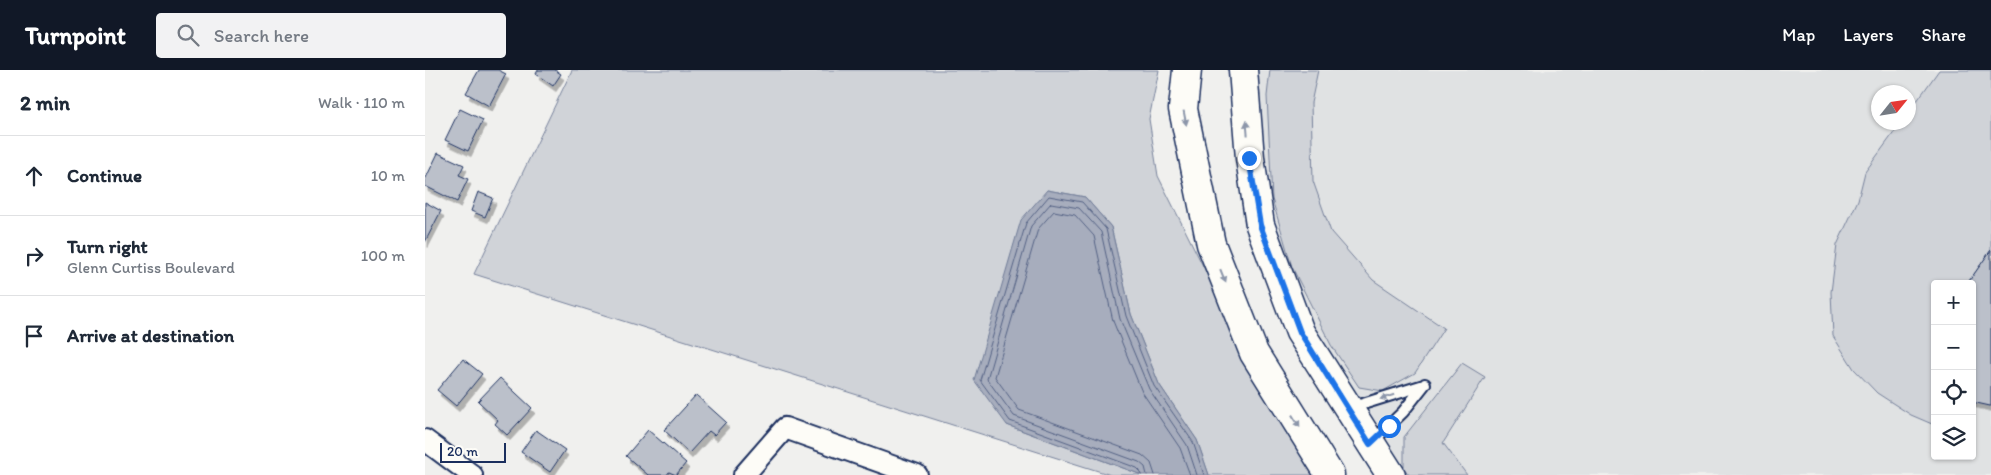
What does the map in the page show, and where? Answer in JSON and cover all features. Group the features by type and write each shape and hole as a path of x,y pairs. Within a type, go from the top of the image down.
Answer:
{"main road":[{"path":"1187,70 1183,109 1211,244 1254,353 1330,475"},
{"path":"1243,70 1249,158 1260,225 1300,332 1391,475"}],"street":[{"path":"744,475 785,428 917,475"},
{"path":"425,440 472,475"}],"lane":[{"path":"1348,408 1425,384 1403,412 1370,444"}],"shaded area":[{"path":"572,70 1159,70 1149,119 1158,176 1237,334 1325,475 1209,475 1197,440 1159,384 1131,314 1111,227 1085,197 1047,190 1007,425 1142,475 1111,475 474,274"},
{"path":"1247,70 1991,70 1991,475 1394,475 1307,335 1265,229"},
{"path":"1270,70 1318,70 1311,103 1313,181 1331,232 1373,280 1444,328 1415,373 1383,391 1359,387 1331,345 1292,267 1272,199 1267,96"},
{"path":"1939,70 1991,70 1991,250 1970,280 1931,280 1931,424 1911,415 1877,393 1854,369 1833,336 1831,292 1837,245 1858,200 1865,172 1896,130 1916,130 1916,102"},
{"path":"1462,363 1485,377 1443,443 1467,475 1409,475 1404,468 1404,437"}],"water":[{"path":"1047,190 1085,197 1111,227 1131,314 1159,384 1197,440 1209,475 1142,475 1007,425 974,380 1021,220"}],"building":[{"path":"479,70 498,70 506,74 489,106 466,93"},
{"path":"538,70 555,70 561,74 553,86 536,74"},
{"path":"460,109 483,120 468,151 445,140"},
{"path":"438,153 464,165 459,175 468,179 457,202 425,186 425,180"},
{"path":"478,192 493,198 485,217 471,211"},
{"path":"425,202 441,211 425,242"},
{"path":"1991,250 1991,406 1976,403 1976,280 1970,280"},
{"path":"463,359 482,374 456,406 437,390"},
{"path":"500,378 532,408 507,435 495,424 498,420 478,401"},
{"path":"696,395 726,422 714,435 709,431 689,453 664,430"},
{"path":"536,430 565,450 550,472 521,452"},
{"path":"648,430 686,463 676,475 669,472 667,475 648,475 626,456"}],"route":[{"path":"1249,158 1260,225 1300,332 1370,444 1389,426"}]}
